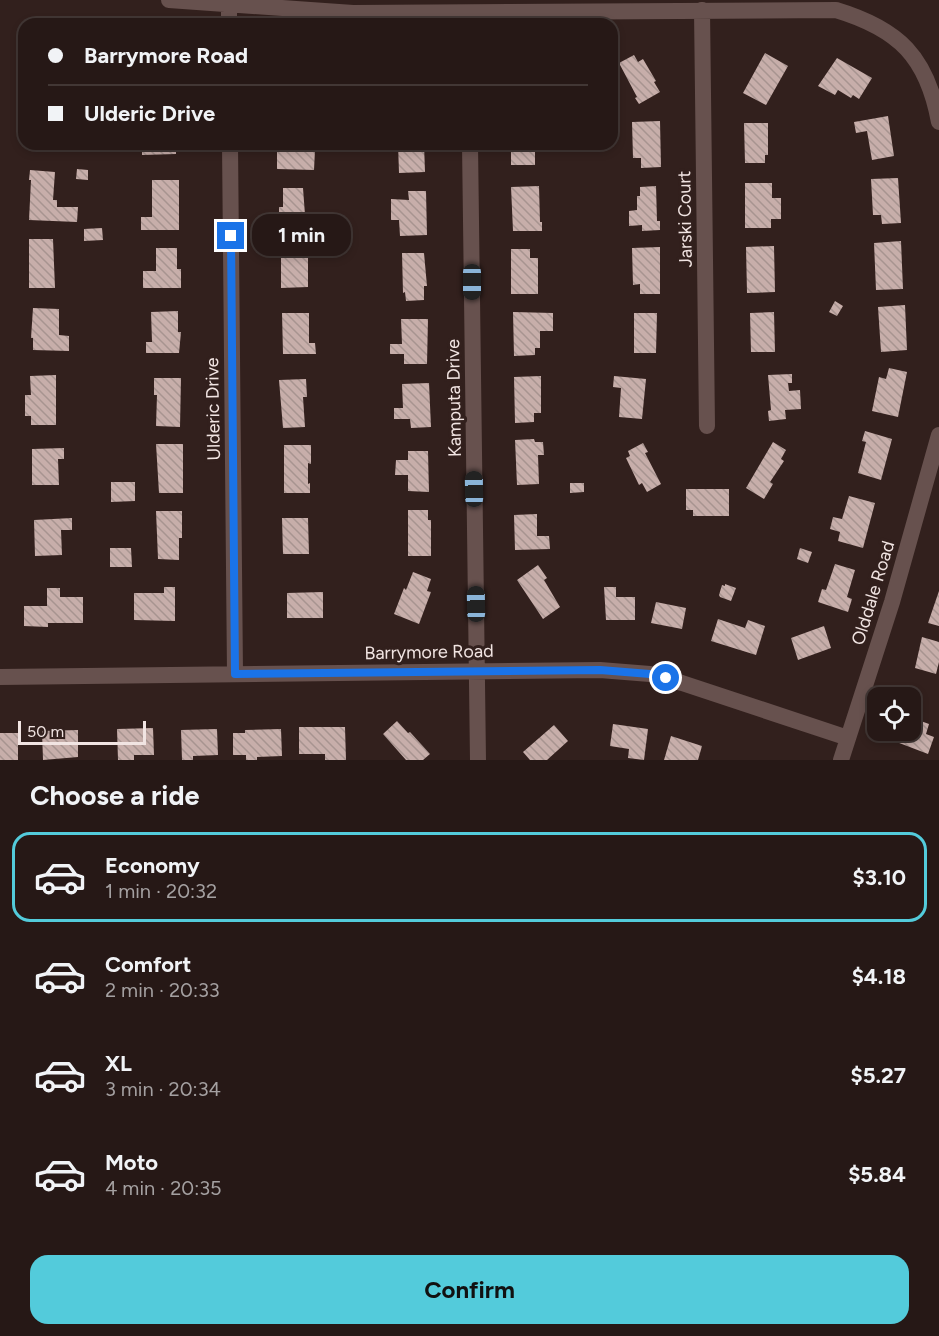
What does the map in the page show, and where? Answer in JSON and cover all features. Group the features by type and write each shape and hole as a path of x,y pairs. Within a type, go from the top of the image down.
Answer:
{"street":[{"path":"168,0 353,13 836,10 874,23 901,42 920,65 927,79 934,96 939,122"},
{"path":"229,18 230,5"},
{"name":"Jarski Court","path":"702,10 707,426"},
{"name":"Ulderic Drive","path":"230,150 235,674"},
{"name":"Kamputa Drive","path":"470,150 478,760"},
{"name":"Olddale Road","path":"841,760 892,602 939,435"},
{"name":"Barrymore Road","path":"0,678 600,670 650,674 682,682 848,738"}],"building":[{"path":"765,53 788,66 766,105 743,93"},
{"path":"634,55 638,62 643,59 660,92 639,104 619,63"},
{"path":"837,58 872,78 859,99 853,95 851,98 838,90 835,95 818,86"},
{"path":"888,116 894,156 872,160 867,131 856,133 854,122"},
{"path":"660,121 661,167 641,168 641,158 633,158 632,122"},
{"path":"744,123 768,123 768,155 765,155 765,163 745,163"},
{"path":"142,150 176,150 176,154 142,155"},
{"path":"277,150 315,150 314,170 277,169"},
{"path":"398,150 424,150 425,172 399,173"},
{"path":"511,150 535,150 535,165 511,165"},
{"path":"77,169 88,170 88,180 76,179"},
{"path":"30,170 55,172 53,200 57,200 57,207 78,207 77,222 29,220"},
{"path":"898,178 901,223 882,224 881,215 873,215 871,179"},
{"path":"152,180 179,180 179,230 141,230 141,217 152,217"},
{"path":"745,183 772,183 772,198 781,198 781,219 771,219 771,228 745,228"},
{"path":"539,186 542,231 513,231 511,187"},
{"path":"656,186 657,221 660,221 660,230 642,231 642,225 629,226 629,211 637,210 637,196 640,196 640,187"},
{"path":"283,188 303,188 306,228 279,228 279,207 283,207"},
{"path":"408,191 426,191 427,235 400,236 399,220 391,220 391,199 409,200"},
{"path":"102,228 103,240 84,241 84,229"},
{"path":"29,239 53,239 55,288 29,288"},
{"path":"901,241 903,289 876,290 874,243"},
{"path":"774,246 775,292 747,293 746,247"},
{"path":"660,247 660,294 640,294 640,284 633,285 632,248"},
{"path":"156,248 177,248 177,269 181,269 181,288 143,288 143,271 156,271"},
{"path":"511,249 530,249 530,258 538,258 538,294 511,294"},
{"path":"281,251 308,251 308,287 281,288"},
{"path":"402,253 424,253 427,286 424,286 424,300 406,301 405,292 403,293"},
{"path":"835,301 843,306 837,316 829,312"},
{"path":"905,305 907,350 881,352 878,307"},
{"path":"33,308 59,309 59,335 69,336 69,351 33,350 33,338 31,338"},
{"path":"178,311 178,332 181,332 179,353 146,353 146,342 152,342 151,312"},
{"path":"513,312 553,313 553,331 540,331 540,348 535,348 535,355 514,356"},
{"path":"774,312 775,352 751,352 750,313"},
{"path":"282,313 309,313 309,343 315,343 316,354 283,354"},
{"path":"634,313 657,313 656,353 634,353"},
{"path":"401,319 428,319 427,364 404,364 404,354 390,354 390,344 402,344"},
{"path":"889,368 907,372 898,417 872,411 879,377 886,379"},
{"path":"792,374 792,383 788,383 789,391 800,390 801,409 785,410 786,419 769,421 768,411 771,410 768,375"},
{"path":"56,375 56,425 31,425 31,416 25,416 25,395 31,395 30,376"},
{"path":"541,376 541,413 534,413 534,422 515,423 514,377"},
{"path":"614,376 646,379 642,419 619,417 621,388 613,387"},
{"path":"154,378 181,378 180,427 156,426 157,395 154,395"},
{"path":"306,379 307,397 303,397 305,427 283,428 279,380"},
{"path":"429,383 431,427 411,428 410,419 394,419 394,408 403,408 402,384"},
{"path":"865,431 892,439 881,480 858,473 866,442 862,441"},
{"path":"534,439 535,442 543,442 544,455 538,455 539,484 517,485 515,440"},
{"path":"773,442 786,450 781,459 784,461 770,482 773,484 764,499 746,488"},
{"path":"643,443 648,452 645,453 661,484 647,492 642,483 639,485 626,458 630,456 628,451"},
{"path":"156,444 183,444 183,493 159,493"},
{"path":"284,445 311,445 311,464 308,463 310,493 284,493"},
{"path":"64,448 64,459 58,459 59,485 32,485 32,449"},
{"path":"408,451 428,451 429,492 408,491 408,475 395,475 396,460 408,460"},
{"path":"111,482 135,482 135,501 111,502"},
{"path":"570,483 584,483 584,492 570,493"},
{"path":"686,489 729,489 729,516 693,516 693,510 686,510"},
{"path":"849,496 875,503 863,548 838,541 840,532 830,529 833,517 842,519"},
{"path":"408,510 428,510 428,520 431,520 431,556 408,556"},
{"path":"156,511 182,511 179,560 158,559"},
{"path":"537,514 537,536 549,536 550,549 515,550 514,515"},
{"path":"72,518 72,530 61,530 62,555 35,556 34,520"},
{"path":"282,518 308,518 309,554 283,554"},
{"path":"110,548 131,548 132,567 110,567"},
{"path":"800,548 812,552 808,563 797,559"},
{"path":"835,564 855,570 847,597 852,599 848,612 818,602 822,589 826,590"},
{"path":"538,565 547,578 544,580 560,607 543,619 517,580"},
{"path":"413,572 431,579 427,591 431,592 419,624 394,614"},
{"path":"725,584 736,588 731,601 719,595 722,585 725,586"},
{"path":"164,587 175,587 175,621 134,620 134,593 164,593"},
{"path":"604,587 616,587 616,597 635,597 635,620 606,620"},
{"path":"47,588 60,588 60,597 83,597 83,623 48,623 48,627 24,626 24,606 47,606"},
{"path":"939,591 939,626 928,623"},
{"path":"323,592 323,618 287,618 287,593"},
{"path":"656,602 686,608 682,629 651,623"},
{"path":"718,619 745,628 748,620 765,626 756,655 711,641"},
{"path":"824,626 831,648 798,660 791,638"},
{"path":"922,637 939,642 939,662 936,674 915,668"},
{"path":"397,721 430,754 423,760 406,760 383,734"},
{"path":"921,721 929,724 926,734 934,737 928,754 894,741 921,741"},
{"path":"613,724 648,729 644,760 628,758 629,749 610,746"},
{"path":"554,725 568,741 547,760 530,760 523,752"},
{"path":"299,727 345,727 346,760 325,760 325,754 299,754"},
{"path":"153,728 154,755 134,755 134,760 118,760 117,729"},
{"path":"217,729 218,755 193,756 193,760 182,760 181,730"},
{"path":"281,729 282,756 246,760 246,755 233,755 233,733 245,733 245,730"},
{"path":"78,730 78,757 43,760 42,731"},
{"path":"0,733 18,733 18,760 0,760"},
{"path":"671,736 702,746 698,760 664,760"}],"route":[{"path":"231,236 235,674 600,670 650,674 666,678"}]}
